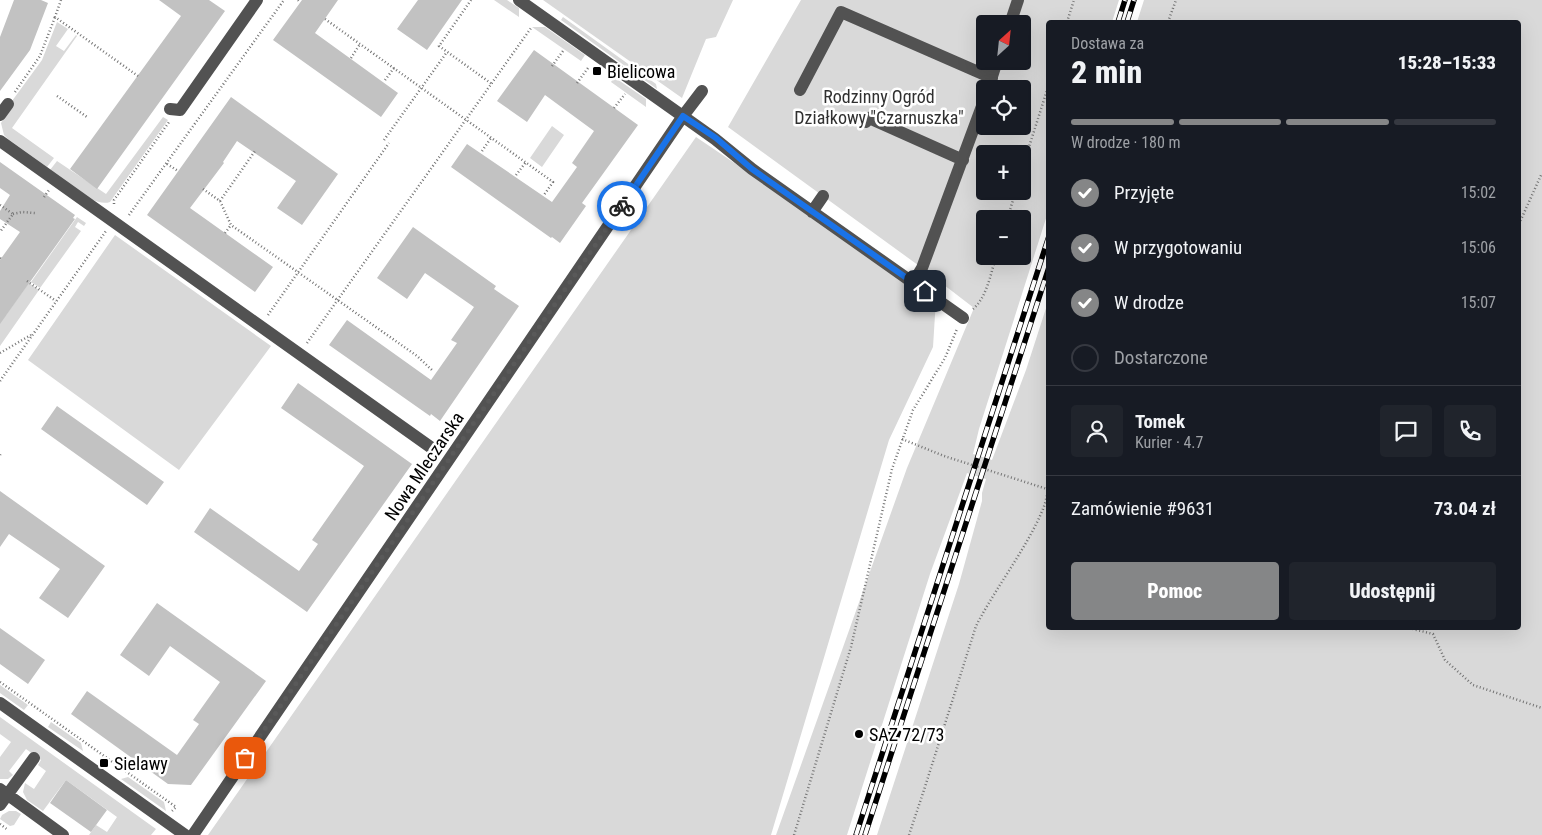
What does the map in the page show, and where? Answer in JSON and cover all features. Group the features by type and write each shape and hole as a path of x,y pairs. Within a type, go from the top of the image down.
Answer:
{"street":[{"path":"170,110 180,110 257,0"},
{"path":"519,0 716,138 752,169 963,318"},
{"path":"1013,15 1018,0"},
{"path":"800,90 841,12 984,80"},
{"name":"Nowa Mleczarska","path":"193,835 683,116 702,91"},
{"path":"0,115 8,104"},
{"path":"866,122 869,118 963,160"},
{"path":"913,283 922,268 976,123"},
{"path":"0,141 436,452"},
{"path":"812,212 822,196"},
{"path":"0,703 185,835"},
{"path":"0,805 4,792 34,758"},
{"path":"4,792 63,835"}],"path":[{"path":"8,104 40,56 61,0"},
{"path":"0,381 56,301 166,164 284,0"},
{"path":"472,0 439,46 492,84"},
{"path":"1069,20 1074,0"},
{"path":"1169,20 1176,0"},
{"path":"55,17 138,76"},
{"path":"325,19 554,182 544,195"},
{"path":"299,354 532,28"},
{"path":"351,58 360,44"},
{"path":"552,66 564,51"},
{"path":"384,140 447,52"},
{"path":"385,80 394,68"},
{"path":"578,83 588,68"},
{"path":"1030,145 1046,93"},
{"path":"614,108 625,94"},
{"path":"57,96 86,117"},
{"path":"482,151 492,138"},
{"path":"260,326 389,143"},
{"path":"220,201 255,151"},
{"path":"516,175 526,162"},
{"path":"166,164 178,172"},
{"path":"1521,220 1542,173"},
{"path":"203,189 220,201 231,225 417,356 433,372"},
{"path":"0,205 13,214"},
{"path":"0,232 13,214 22,212 36,213"},
{"path":"226,233 231,225"},
{"path":"794,835 851,647 892,469 902,439 914,410 945,358 963,318 977,306 986,288 993,265"},
{"path":"28,280 56,301"},
{"path":"0,353 34,333"},
{"path":"902,439 944,456 1046,487"},
{"path":"908,835 940,744 976,626 988,602 1034,528 1044,507 1046,498"},
{"path":"1417,630 1433,634"},
{"path":"1432,630 1445,660 1473,685 1542,708"},
{"path":"0,682 164,799"},
{"path":"0,824 8,830"}],"green space":[{"path":"494,0 507,0 519,8 519,17"},
{"path":"543,0 733,0 716,37 706,39 682,98"},
{"name":"Rodzinny Ogród Działkowy \"Czarnuszka\"","path":"801,0 1119,0 1113,20 1046,20 1046,218 979,429 973,454 992,460 1026,370 1046,308 1046,630 1521,630 1521,20 1138,20 1144,0 1542,0 1542,835 877,835 959,584 982,501 986,479 967,473 930,574 847,835 776,835 907,468 974,308 728,127"},
{"path":"563,17 656,84 657,89 561,20"},
{"path":"57,22 68,29 56,46 64,51 77,36 12,128 54,158 47,167 8,139 4,135 1,123 14,103 12,101 42,60"},
{"path":"532,27 545,27 585,55 581,61"},
{"path":"614,77 646,99 646,107 611,82"},
{"path":"163,117 168,120 110,202 103,203 87,197 50,170 57,161 106,194"},
{"path":"552,126 564,135 542,167 530,158"},
{"path":"696,137 936,299 933,347 889,440 771,835 208,835"},
{"path":"77,217 86,223 84,226 78,222 75,227 81,231 40,288 31,282"},
{"path":"115,235 271,346 179,470 28,360"},
{"path":"29,283 39,290 0,346 0,311 6,315"},
{"path":"0,685 28,705 24,710 0,693"},
{"path":"0,717 156,829 151,835 89,835 96,825 107,832 117,817 66,780 43,811 27,800 23,792 25,783 34,789 46,771 38,765 41,760 26,749 9,771 13,775 8,779 0,779 0,757 11,742 0,734"},
{"path":"51,722 81,743 83,751 48,727"},
{"path":"128,777 164,802 166,811 121,779"},
{"path":"9,811 16,811 21,814 14,825 10,826 0,819 2,815"}],"building":[{"path":"14,0 41,0 48,3 30,50 0,91 0,37"},
{"path":"159,0 209,0 225,11 97,189 70,169 181,16"},
{"path":"302,0 338,0 315,33 398,93 381,117 273,40"},
{"path":"418,0 462,0 427,50 397,29"},
{"path":"534,50 638,125 582,203 586,206 560,243 451,167 467,144 552,202 577,167 572,163 594,131 545,95 527,122 497,101"},
{"path":"231,97 338,174 302,225 277,208 296,181 237,141 224,163 190,208 273,267 255,292 147,215"},
{"path":"0,162 75,215 73,218 75,219 0,324 0,260 20,232 0,219 0,211 10,195 0,188"},
{"path":"413,227 496,286 494,289 519,306 440,421 431,414 430,416 329,345 347,320 431,380 457,343 451,340 474,307 425,273 407,299 377,278"},
{"path":"298,383 412,464 307,612 194,532 210,508 299,571 318,544 312,540 364,466 281,408"},
{"path":"57,406 164,482 147,505 41,429"},
{"path":"0,491 105,566 68,618 39,598 60,569 9,534 0,547"},
{"path":"157,603 266,681 191,785 168,784 71,714 87,691 177,755 199,724 193,720 220,682 170,646 149,676 120,655"},
{"path":"0,628 45,660 28,684 0,664"},
{"path":"66,780 107,810 91,832 50,803"}],"railway":[{"path":"1119,20 1125,0"},
{"path":"1128,20 1134,0"},
{"path":"856,835 1046,245"},
{"path":"865,835 1046,276"}],"way so far":[{"path":"245,758 622,206"}],"place":[{"name":"Bielicowa","path":"597,71"},
{"name":"SAZ 72/73","path":"859,734"},
{"name":"Sielawy","path":"104,763"}],"route":[{"path":"622,206 683,116 716,138 752,169 925,291"}]}
